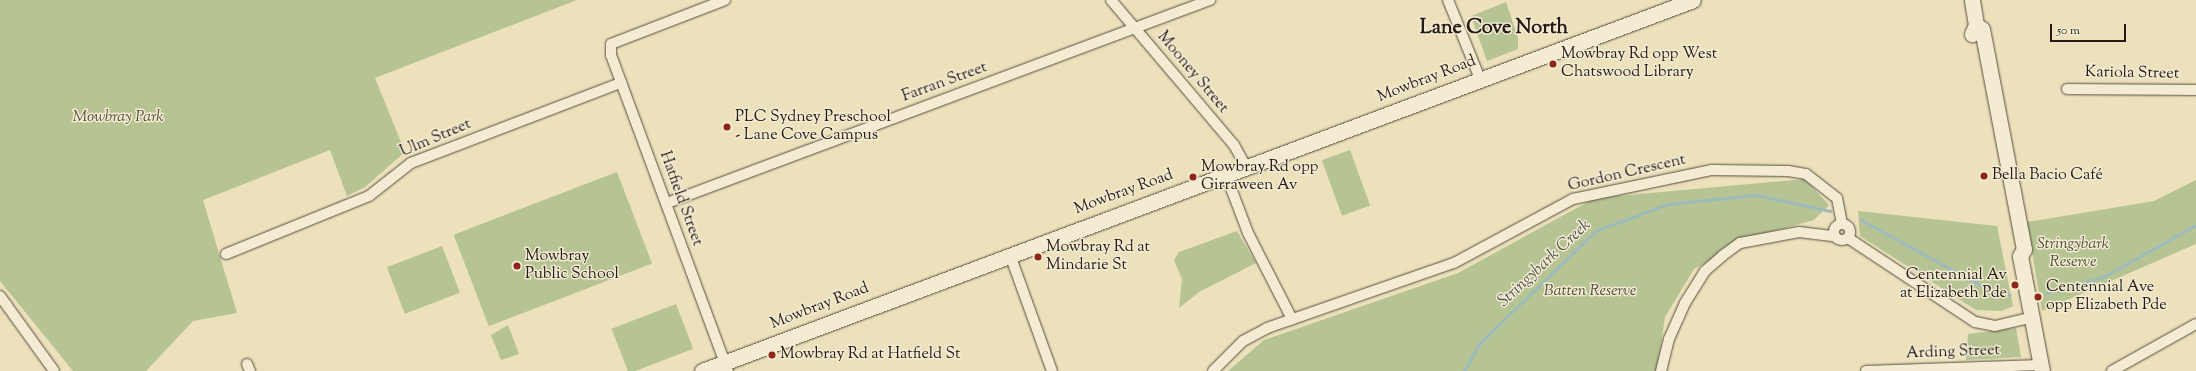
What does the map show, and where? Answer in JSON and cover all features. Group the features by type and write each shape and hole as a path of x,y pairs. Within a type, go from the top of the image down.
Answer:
{"main road":[{"name":"Mowbray Road","path":"702,371 727,367 1010,255 1693,0"},
{"path":"1972,0 1976,25 1972,31 2014,251 2020,256 2041,368"}],"street":[{"name":"Hatfield Street","path":"725,0 611,44 621,83 727,367"},
{"name":"Mooney Street","path":"1111,0 1234,145 1246,168"},
{"name":"Farran Street","path":"667,203 1210,0"},
{"path":"1448,0 1480,79"},
{"name":"Ulm Street","path":"226,254 369,196 411,163 621,83"},
{"name":"Kariola Street","path":"2067,89 2196,90"},
{"name":"Gordon Crescent","path":"1213,371 1243,341 1292,319 1454,263 1573,199 1712,170 1806,174 1837,198 1842,224"},
{"path":"1226,175 1248,233 1292,319"},
{"path":"1834,236 1835,228 1842,224 1849,229 1848,238"},
{"path":"1661,371 1669,339 1685,302 1705,271 1740,243 1799,232 1834,236 1840,241 1848,238"},
{"path":"1848,238 1975,322 1995,326 2031,318"},
{"path":"1010,255 1052,371"},
{"path":"0,296 54,371"},
{"path":"2112,371 2196,324"},
{"name":"Arding Street","path":"1866,371 2041,368"}],"green space":[{"name":"Mowbray Park","path":"0,0 577,0 375,78 405,152 365,187 347,196 330,150 203,200 237,313 193,321 146,371 73,371 0,281"},
{"path":"1506,2 1518,38 1518,49 1487,61 1471,16"},
{"path":"1350,150 1370,205 1342,216 1322,160"},
{"path":"617,172 652,263 489,326 454,235"},
{"name":"Batten Reserve","path":"1805,179 1829,205 1814,220 1758,235 1694,269 1665,317 1657,371 1228,371 1264,340 1458,273 1595,198"},
{"name":"Stringybark Reserve","path":"2196,180 2196,244 2042,311 2027,222 2154,201"},
{"path":"1858,211 1997,226 2013,306 2002,311 1976,310 1860,236"},
{"path":"1237,231 1256,263 1199,292 1179,308 1182,279 1174,260 1179,252"},
{"path":"442,246 460,293 405,314 387,267"},
{"path":"676,304 693,349 635,371 628,371 612,329"},
{"path":"508,325 519,354 501,360 491,335"},
{"path":"2016,328 2021,357 1966,360 1968,334"}],"waterway":[{"name":"Stringybark Creek","path":"1464,371 1479,344 1595,231 1668,204 1756,195 1830,211"},
{"name":"Stringybark Creek","path":"1861,220 1993,292 2010,295"},
{"name":"Stringybark Creek","path":"2046,293 2103,277 2196,225"}],"place":[{"name":"Mowbray Rd opp West Chatswood Library","path":"1553,64"},
{"name":"PLC Sydney Preschool - Lane Cove Campus","path":"727,127"},
{"name":"Bella Bacio Café","path":"1984,176"},
{"name":"Mowbray Rd opp Girraween Av","path":"1193,177"},
{"name":"Mowbray Rd at Mindarie St","path":"1038,257"},
{"name":"Mowbray Public School","path":"517,266"},
{"name":"Centennial Av at Elizabeth Pde","path":"2015,285"},
{"name":"Centennial Ave opp Elizabeth Pde","path":"2038,297"},
{"name":"Mowbray Rd at Hatfield St","path":"772,355"}],"district":[{"name":"Lane Cove North","path":"1494,28"}]}
